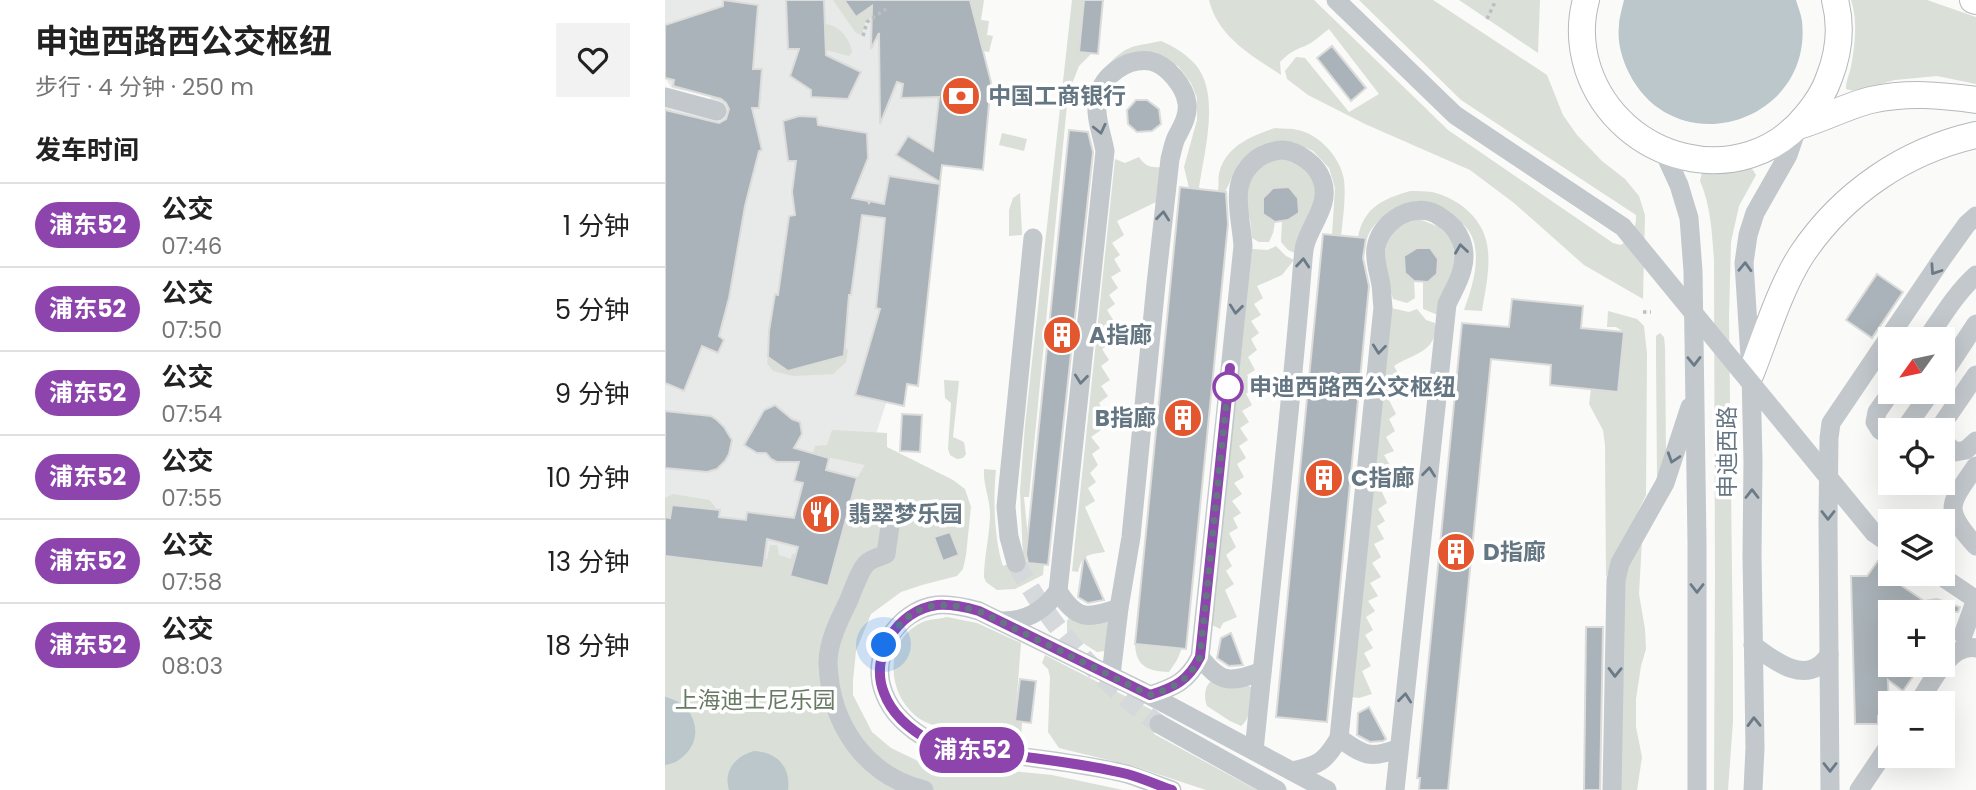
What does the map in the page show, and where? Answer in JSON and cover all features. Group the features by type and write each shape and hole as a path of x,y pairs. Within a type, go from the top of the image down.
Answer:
{"highway":[{"path":"1586,0 1582,33 1585,58 1593,82 1605,104 1621,123 1641,139 1683,157 1703,160 1734,158 1764,149 1798,126 1823,94 1837,56 1839,15 1835,0"},
{"path":"1798,126 1869,101 1895,96 1939,94 1976,100"},
{"path":"1751,373 1778,303 1801,256 1830,217 1867,184 1895,167 1941,144 1976,135"}],"street":[{"path":"1336,0 1455,115 1623,227 1878,536"},
{"path":"1000,621 1013,622 1039,612 1058,592 1105,151 1097,113 1098,98 1103,83 1115,70 1133,62 1151,61 1168,71 1182,87 1188,105 1184,125 1174,141 1170,159 1131,537 1111,675"},
{"path":"665,97 717,111"},
{"name":"申迪西路","path":"1752,790 1755,748 1751,373 1744,263 1748,235 1755,213 1788,155 1798,126"},
{"path":"1150,695 1183,681 1193,672 1200,657 1243,246 1238,202 1239,181 1247,166 1262,155 1281,150 1297,153 1313,165 1322,180 1324,198 1304,247 1292,398 1254,751"},
{"name":"申迪西路","path":"1663,150 1679,185 1689,218 1693,271 1697,790"},
{"path":"1293,771 1319,763 1330,754 1339,738 1383,307 1376,246 1384,227 1396,217 1414,210 1431,211 1458,232 1463,249 1463,268 1447,304 1395,790"},
{"path":"1830,790 1831,424 1944,256 1976,216"},
{"path":"1016,564 1009,537 1006,507 1033,238"},
{"path":"1935,327 1951,303 1976,275"},
{"path":"1955,356 1976,324"},
{"path":"1946,418 1976,374"},
{"path":"1612,790 1616,580 1620,564 1665,483 1695,393"},
{"path":"1878,426 1875,422 1877,412 1883,404"},
{"path":"1955,452 1966,450 1976,442"},
{"path":"1976,466 1952,505 1954,517 1976,546"},
{"path":"892,512 886,554 866,564 836,628 828,661 835,704 849,737 875,767 906,786 924,790"},
{"path":"1926,691 1950,657 1961,648 1972,647 1969,642 1976,599 1955,585"},
{"path":"1058,592 1066,604 1078,614 1095,616 1119,608"},
{"path":"1172,790 1126,774 992,752 955,749 934,743 912,729 896,714 883,692 879,669 884,645 897,626 910,614 945,605 979,611 1150,695 1327,790"},
{"path":"1753,645 1774,662 1791,669 1817,667 1824,663 1829,655"},
{"path":"1200,657 1211,672 1226,679 1240,679 1262,671"},
{"path":"1159,724 1277,790"},
{"path":"1339,738 1359,752 1375,756 1399,748"},
{"path":"1691,790 1696,755"},
{"path":"1859,790 1878,762"}],"path":[{"path":"1487,19 1496,0"},
{"path":"863,36 867,22 886,9"},
{"path":"1643,312 1651,312"}],"shaded area":[{"path":"665,0 970,0 991,82 983,170 942,166 918,386 907,384 889,394 866,465 857,478 828,586 763,568 665,556 665,105 710,102 711,96 672,88 665,78"},
{"path":"1624,0 1796,0 1802,21 1800,56 1786,85 1764,107 1737,120 1707,124 1677,118 1650,101 1626,68 1619,38 1619,20"},
{"path":"665,697 676,701 690,714 695,733 688,751 677,761 665,765"},
{"path":"754,751 769,754 781,762 787,774 788,790 729,790 728,776 733,765 742,756"}],"green space":[{"path":"833,0 844,0 856,17 881,0 885,7 865,22 862,35 856,33"},
{"path":"970,0 984,0 981,20 989,21 987,35 993,36 989,52 983,51"},
{"path":"1072,0 1084,0 1079,52 1092,53 1079,66 1068,94 1029,497 1024,497 1028,538 1026,562 1044,564 1043,575 1015,589 997,590 986,582 984,577 990,514 984,469 996,470 995,519 1003,566 1023,558 1020,491 1025,425"},
{"path":"1209,0 1314,0 1448,130 1613,243 1621,245 1633,232 1636,215 1461,100 1359,0 1433,0 1547,75 1563,115 1577,135 1602,161 1625,179 1639,196 1645,215 1643,299 1584,265 1514,203 1470,170 1365,124 1308,95 1287,79 1285,71 1296,57 1305,58 1349,112 1379,94 1329,29 1283,59 1280,62 1281,75 1247,52 1228,35 1213,13"},
{"path":"1459,0 1540,0 1538,53"},
{"path":"1851,0 1927,0 1976,17 1976,84 1937,76 1895,80 1854,91 1846,89 1855,33"},
{"path":"825,24 835,27 846,38 852,52 849,56 826,50"},
{"path":"1161,41 1193,62 1202,74 1207,89 1209,122 1199,189 1189,188 1184,167 1197,120 1197,98 1191,83 1178,66 1160,57 1107,66 1125,50"},
{"path":"1275,128 1295,129 1314,136 1328,148 1339,163 1345,187 1341,236 1332,235 1335,188 1329,168 1313,151 1297,144 1257,148 1239,163 1225,192 1218,191 1222,164 1233,149"},
{"path":"1002,133 1027,139 1024,151 999,145"},
{"path":"1139,157 1148,166 1161,167 1156,202 1117,221 1124,235 1112,243 1120,255 1114,259 1121,271 1111,277 1118,288 1109,295 1115,304 1107,310 1115,323 1106,328 1113,342 1102,349 1109,360 1101,366 1110,380 1101,386 1108,396 1099,403 1103,411 1094,418 1101,430 1091,437 1100,448 1092,454 1098,465 1090,473 1096,482 1088,488 1095,501 1085,507 1105,552 1087,556 1078,572 1072,571 1115,159 1125,163"},
{"path":"1277,159 1299,164 1313,180 1318,195 1297,254 1288,250 1281,242 1282,221 1299,213 1298,198 1289,188 1263,198 1263,214 1275,222 1269,242 1259,242 1252,238 1250,219 1245,211 1243,187 1255,169"},
{"path":"1748,167 1756,175 1739,206 1731,242 1729,316 1733,721 1728,790 1714,790 1714,260 1709,210 1700,181 1702,172 1721,173"},
{"path":"1410,191 1443,195 1462,206 1477,221 1486,240 1488,259 1482,311 1464,310 1474,277 1476,253 1469,231 1461,223 1403,205 1377,222 1367,238 1358,237 1370,211 1391,197"},
{"path":"1020,193 1022,235 1009,236 1009,210 1013,198"},
{"path":"1419,219 1439,227 1451,238 1456,261 1438,315 1423,309 1423,281 1437,274 1438,259 1430,249 1417,248 1404,256 1405,273 1414,281 1415,298 1407,303 1393,299 1383,262 1389,234 1406,223"},
{"path":"1276,246 1294,260 1282,275 1257,286 1263,298 1254,304 1261,315 1251,321 1259,333 1251,339 1257,350 1248,357 1255,370 1247,375 1254,388 1246,394 1252,405 1242,411 1249,422 1240,428 1248,440 1239,446 1246,458 1237,464 1244,477 1234,483 1242,494 1232,501 1241,513 1233,518 1238,528 1229,533 1236,547 1226,555 1232,566 1226,571 1234,584 1225,590 1237,617 1223,623 1220,629 1212,625 1252,249 1268,250"},
{"path":"1391,308 1409,312 1417,309 1426,320 1435,323 1435,333 1429,346 1394,366 1401,379 1392,385 1399,396 1389,400 1396,414 1389,419 1395,431 1386,437 1394,451 1384,455 1391,467 1382,472 1389,485 1381,490 1387,503 1378,509 1385,521 1377,526 1384,539 1374,544 1381,557 1372,563 1381,577 1370,583 1378,596 1368,601 1375,611 1366,617 1373,630 1365,635 1373,648 1364,653 1371,666 1362,671 1372,694 1359,698 1351,697"},
{"path":"1608,311 1637,319 1644,326 1647,354 1646,495 1606,577 1605,445 1603,430 1589,404 1591,389 1618,391 1624,332 1616,327 1607,327"},
{"path":"1660,333 1664,337 1665,347 1666,456 1657,477 1656,336"},
{"path":"845,348 848,350 846,362 833,374 793,376 773,371 767,363 768,357 788,371 844,356"},
{"path":"944,380 959,381 953,437 964,442 966,454 963,458 957,459 950,455 948,449 951,403 945,398"},
{"name":"上海迪士尼乐园","path":"832,430 887,433 887,447 953,480 965,489 971,507 966,555 963,569 957,576 901,592 871,614 856,651 853,695 872,732 891,748 920,762 1052,775 1123,790 665,790 665,556 714,562 767,559 770,545 777,545 779,555 791,559 792,554 796,554 790,576 828,586 857,478 865,465 813,454 815,446 827,445"},
{"path":"673,494 709,500 715,510 672,505 670,518 665,517 665,498"},
{"path":"1642,540 1639,594 1646,649 1636,699 1636,727 1642,757 1637,790 1618,790 1624,578"},
{"path":"947,617 977,623 1021,643 1015,721 1022,723 1021,740 954,731 929,724 908,709 900,696 894,667 902,640 911,629 925,621"},
{"path":"1069,618 1108,620 1105,651 1097,652 1067,633"},
{"path":"1135,644 1182,648 1169,672 1149,669 1141,663"},
{"path":"1045,655 1160,714 1154,734 1257,790 1206,790 1133,766 1059,748 1048,732 1050,677 1048,669 1042,663"},
{"path":"1211,681 1252,688 1249,714 1241,726 1207,706 1205,693"}],"building":[{"path":"723,0 758,5 753,69 762,69 759,108 752,108 762,150 759,151 745,206 729,298 719,336 724,340 718,353 702,346 684,391 665,383 665,110 719,123 726,119 729,109 721,99 673,86 674,80 665,78 665,25 723,6"},
{"path":"786,0 824,0 826,55 861,72 848,99 811,97 811,90 790,76 799,49 788,49"},
{"path":"844,0 970,0 991,82 983,170 942,165 940,182 896,155 908,136 933,151 939,97 901,98 903,84 897,82 880,124 879,33 871,49 872,6 856,17"},
{"path":"1084,0 1103,0 1098,54 1079,52"},
{"path":"1332,46 1366,88 1351,101 1317,58"},
{"path":"1136,100 1147,100 1159,109 1161,124 1152,131 1137,132 1128,124 1127,110"},
{"path":"799,116 817,117 818,125 867,133 868,158 852,198 884,204 889,176 940,184 918,386 907,384 904,406 855,395 880,309 876,308 885,218 862,215 849,295 844,356 788,371 768,357 769,331 775,294 778,295 789,216 795,215 792,192 796,161 788,161 783,121"},
{"name":"A指廊","path":"1069,130 1088,132 1093,152 1048,565 1028,563 1026,554"},
{"name":"B指廊","path":"1180,187 1226,192 1228,224 1186,649 1135,644"},
{"path":"1289,187 1298,198 1299,213 1288,220 1275,222 1263,214 1263,198 1273,188"},
{"name":"C指廊","path":"1323,234 1366,238 1363,258 1369,286 1327,722 1276,717"},
{"path":"1417,248 1430,248 1438,259 1437,274 1428,282 1414,281 1405,273 1404,256"},
{"path":"1877,274 1903,292 1872,338 1846,320"},
{"name":"D指廊","path":"1512,299 1583,306 1581,328 1624,332 1618,392 1550,385 1551,365 1491,359 1448,790 1419,790 1420,778 1417,778 1462,323 1509,327"},
{"path":"775,405 800,422 802,434 794,448 829,458 826,470 857,478 828,586 790,576 798,547 767,539 763,568 665,556 665,517 670,518 672,505 720,510 719,517 746,520 747,512 794,518 803,483 794,481 799,462 777,462 766,453 757,453 744,445 764,410"},
{"path":"665,411 711,416 717,420 732,440 725,461 717,469 707,472 665,468"},
{"path":"902,414 922,415 920,452 900,451"},
{"path":"950,532 959,555 943,561 934,537"},
{"path":"1084,555 1104,600 1088,603 1078,597"},
{"path":"1878,561 1878,586 1902,586 1923,600 1878,600 1878,677 1913,677 1903,691 1888,680 1888,691 1878,691 1878,724 1855,724 1851,576 1867,576"},
{"path":"1586,627 1603,627 1600,790 1584,790"},
{"path":"1231,633 1243,665 1229,666 1217,658 1221,638"},
{"path":"1020,679 1036,681 1031,723 1015,721"},
{"path":"1369,707 1386,739 1383,741 1370,742 1357,735 1358,713"}],"tunnel":[{"path":"1016,563 1044,609 1078,652 1137,708 1159,724"}],"bus line":[{"name":"浦东52","path":"1172,790 1126,774 992,752 955,749 934,743 912,729 896,714 883,692 879,669 884,645 897,626 910,614 945,605 979,611 1150,695 1183,681 1193,672 1200,657 1230,368"}],"place":[{"name":"中国工商银行","path":"961,96"},
{"name":"A指廊","path":"1062,335"},
{"name":"申迪西路西公交枢纽","path":"1228,387"},
{"name":"B指廊","path":"1183,418"},
{"name":"C指廊","path":"1324,478"},
{"name":"翡翠梦乐园","path":"821,514"},
{"name":"D指廊","path":"1456,552"}],"route":[{"path":"884,645 897,626 910,614 933,606 958,606 979,611 1150,695 1183,681 1193,672 1200,657 1228,387"}]}
